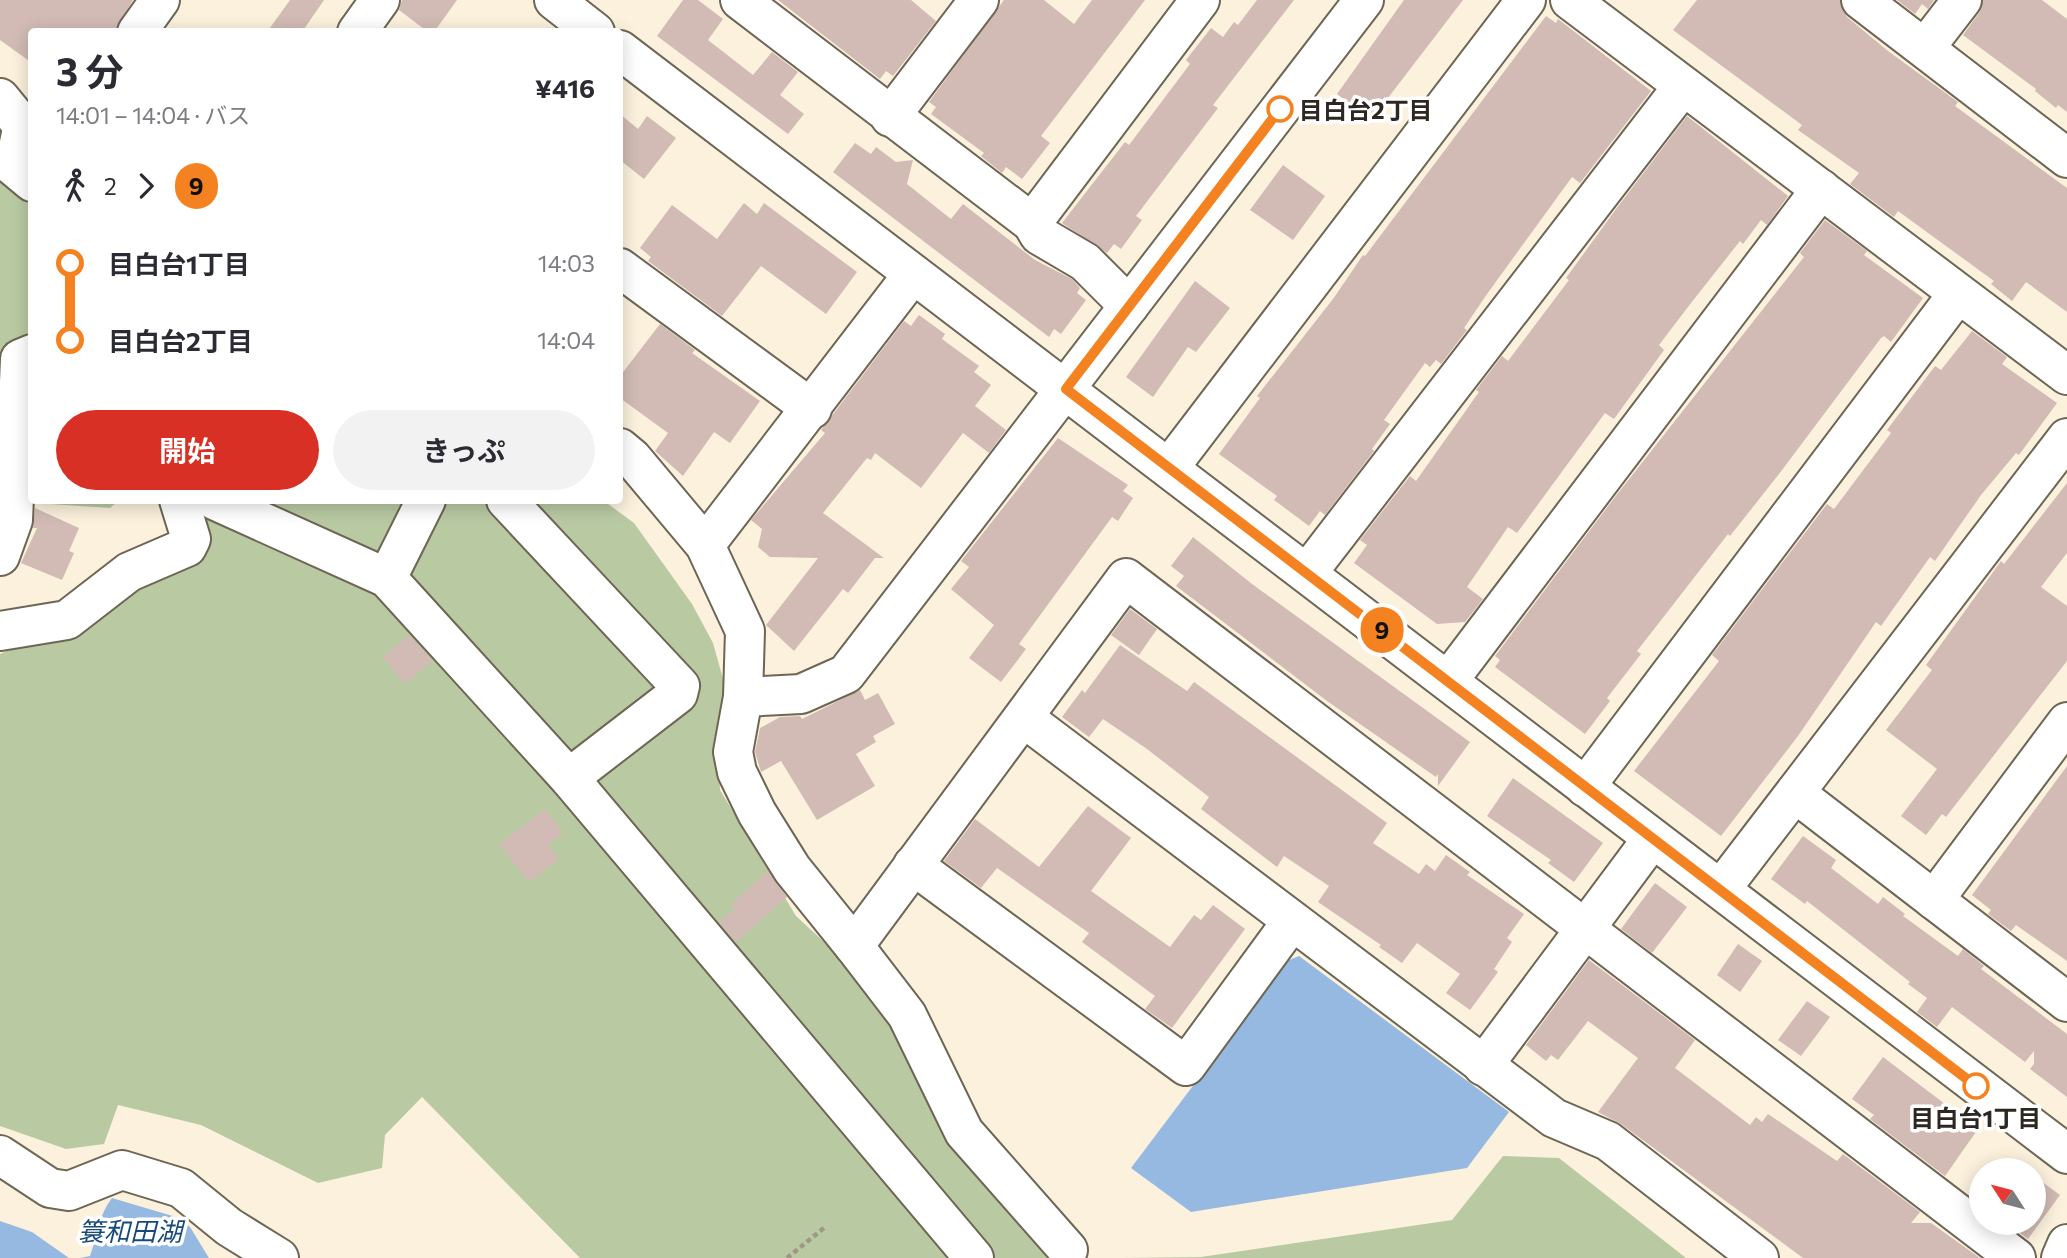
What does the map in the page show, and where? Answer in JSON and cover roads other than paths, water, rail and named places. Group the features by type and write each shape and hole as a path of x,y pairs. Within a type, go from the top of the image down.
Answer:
{"street":[{"path":"140,28 160,0"},
{"path":"360,28 380,0"},
{"path":"554,0 590,28"},
{"path":"890,117 979,0"},
{"path":"1032,223 1200,0"},
{"path":"743,697 800,694 846,674 1364,0"},
{"path":"1169,468 1527,0"},
{"path":"1570,0 1957,295 2067,375"},
{"path":"1861,0 2065,152"},
{"path":"1925,48 1962,0"},
{"path":"754,4 890,117 1032,223 1039,235 1085,262 1129,306"},
{"path":"623,52 1308,572 1652,839 2067,1154"},
{"path":"1308,572 1683,86"},
{"path":"0,98 20,159"},
{"path":"1448,681 1821,189"},
{"path":"623,270 812,409"},
{"path":"705,545 913,274"},
{"path":"1585,787 1957,295"},
{"path":"0,556 13,520 19,359 28,356"},
{"path":"1721,889 2067,438"},
{"path":"623,450 705,545 745,631 743,697 733,752 737,772 757,813 792,869 906,1015 964,1132 1068,1250"},
{"path":"0,631 67,620 129,572 187,547 191,539 180,504"},
{"path":"223,504 387,578 569,778 974,1258"},
{"path":"387,578 424,504"},
{"path":"510,504 680,687 678,694 569,778"},
{"path":"854,946 1126,578 2016,1258"},
{"path":"1024,718 1483,1066 1554,1118 1608,1142 1759,1258"},
{"path":"1934,900 2067,722"},
{"path":"1795,793 2067,1002"},
{"path":"1483,1066 1652,839"},
{"path":"913,865 1185,1066 1292,921"},
{"path":"0,1154 50,1188 69,1191 122,1170 181,1188 229,1227 279,1258"},
{"path":"2061,1258 2067,1244"}],"water":[{"path":"1299,956 1509,1112 1467,1168 1191,1212 1131,1168 1287,961"},
{"name":"簑和田湖","path":"112,1198 176,1217 190,1227 209,1258 80,1258 90,1256 101,1219"},
{"name":"簑和田湖","path":"0,1221 32,1232 69,1258 0,1258"}],"place":[{"name":"目白台2丁目","path":"1280,109"},
{"name":"目白台1丁目","path":"1976,1086"}]}
